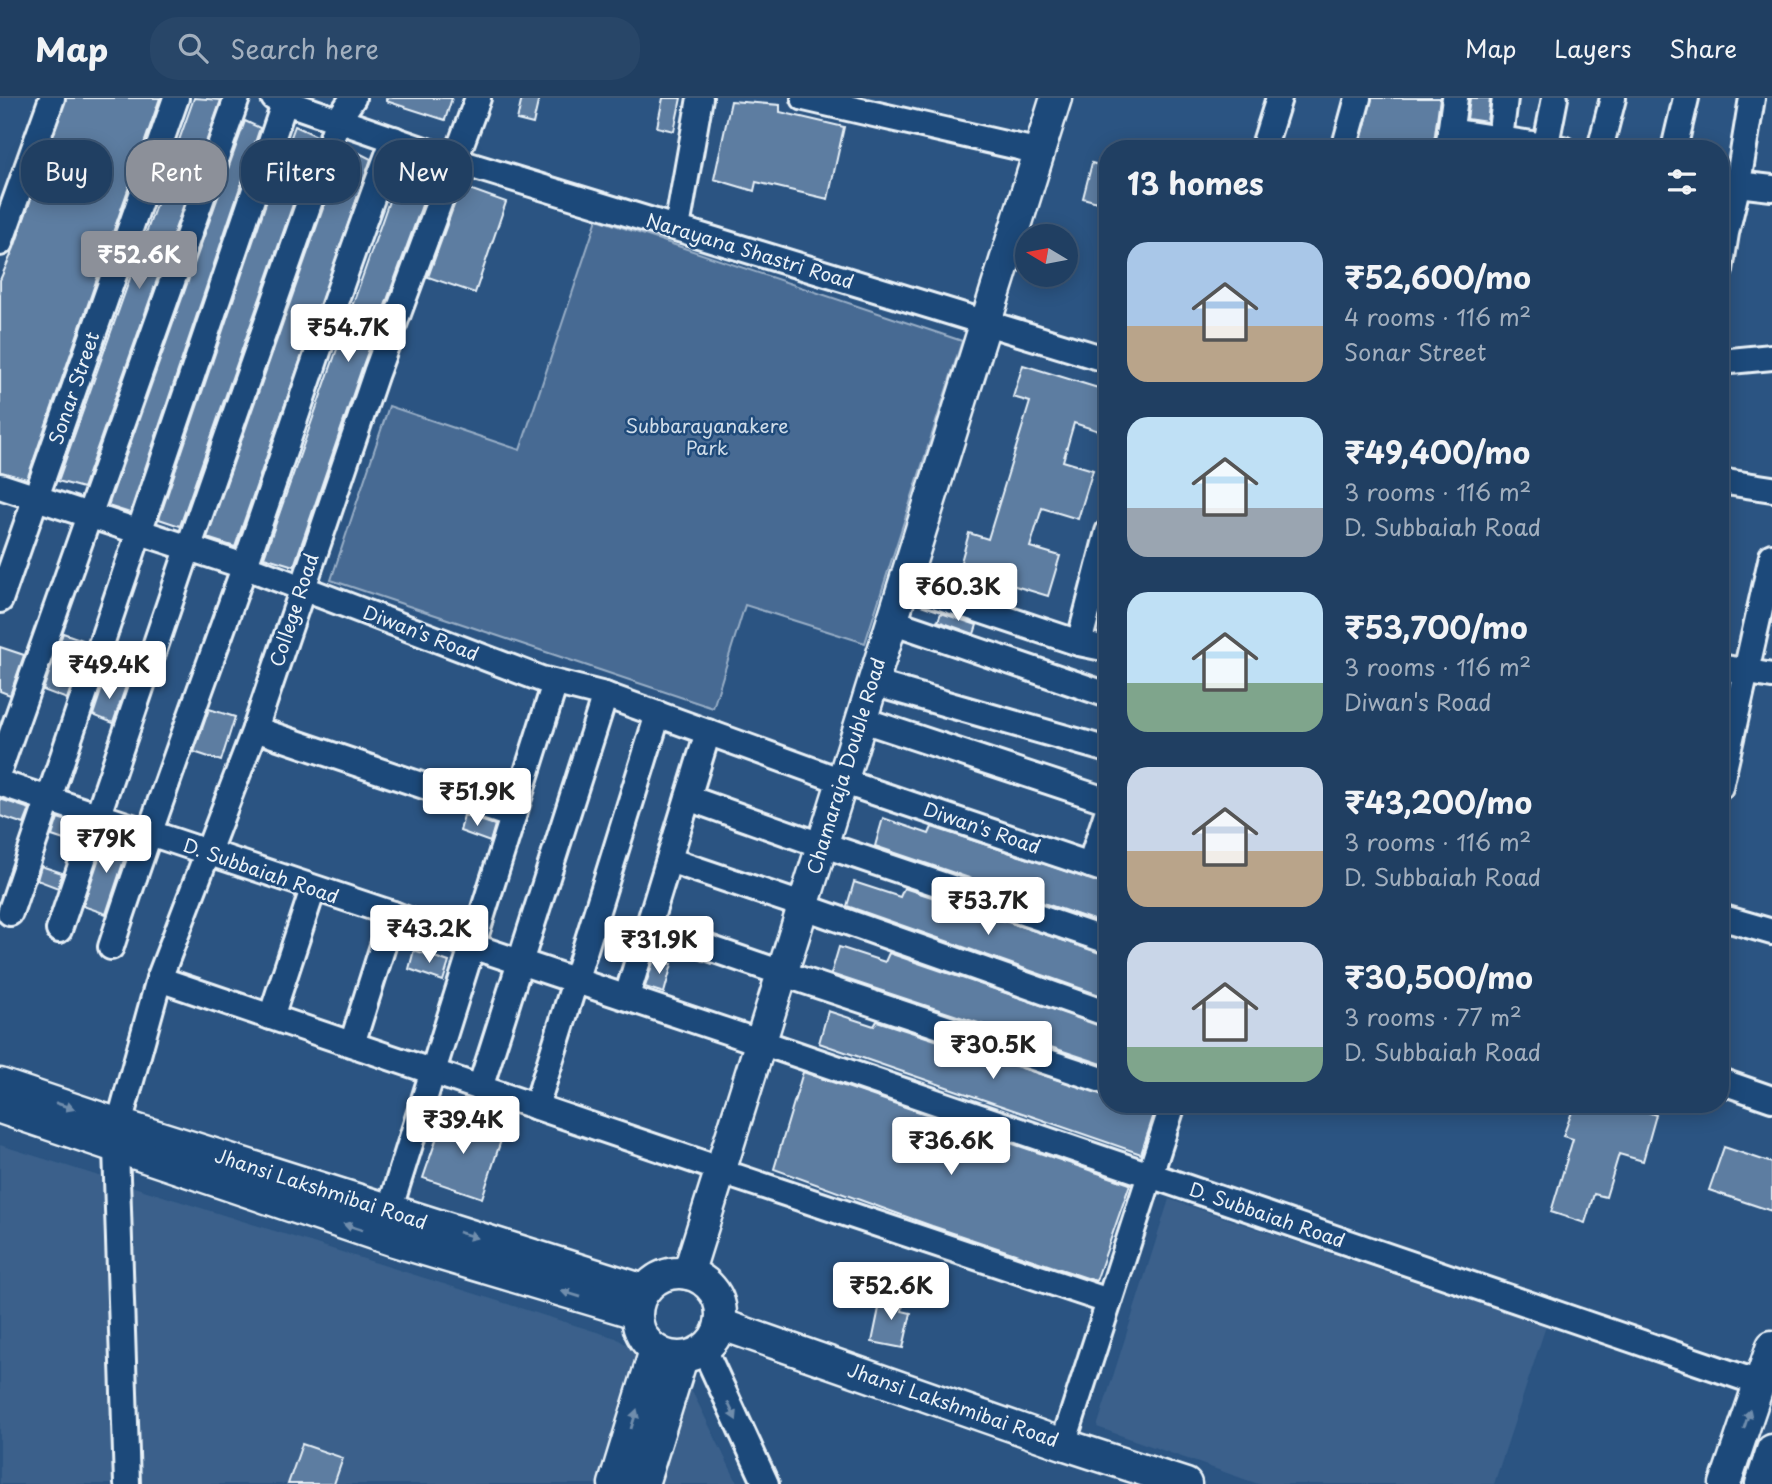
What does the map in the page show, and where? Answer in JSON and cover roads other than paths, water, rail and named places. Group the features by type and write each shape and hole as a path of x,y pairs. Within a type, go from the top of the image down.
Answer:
{"main road":[{"name":"Chamaraja Double Road","path":"849,783 875,724 906,626 1056,98"},
{"name":"Chamaraja Double Road","path":"1031,224 1070,98"},
{"name":"Chamaraja Double Road","path":"697,1278 809,908 993,327 1015,269"},
{"name":"Jhansi Lakshmibai Road","path":"0,1084 117,1136 391,1240 640,1302"},
{"name":"Jhansi Lakshmibai Road","path":"0,1108 117,1136 389,1211 640,1302"},
{"path":"614,1484 680,1352 717,1334 720,1324 719,1301 697,1278 663,1275 640,1302 638,1328 645,1340 680,1352"},
{"name":"Jhansi Lakshmibai Road","path":"720,1324 1063,1444 1186,1484"},
{"path":"1725,1484 1772,1346"},
{"path":"643,1484 680,1352"},
{"path":"1761,1484 1772,1450"}],"street":[{"path":"0,243 52,98"},
{"name":"Sonar Street","path":"0,600 176,98"},
{"path":"0,767 237,98"},
{"path":"59,930 100,816 188,549 338,120 353,98"},
{"name":"College Road","path":"463,140 478,98"},
{"path":"677,228 700,98"},
{"path":"805,98 873,106 1040,152"},
{"path":"1266,140 1279,98"},
{"path":"1346,140 1358,98"},
{"path":"1455,98 1449,140 1507,140"},
{"path":"1500,139 1505,98"},
{"path":"1554,140 1555,98"},
{"path":"1602,140 1613,98"},
{"path":"1676,140 1686,98"},
{"path":"1752,98 1729,183 1772,188"},
{"path":"10,913 139,531 279,100"},
{"name":"Narayana Shastri Road","path":"279,100 394,139"},
{"path":"111,947 148,832 244,566 343,271 394,139"},
{"name":"Narayana Shastri Road","path":"472,166 1099,357"},
{"name":"College Road","path":"127,1484 117,1136 159,979 255,729 301,587 376,373 440,203"},
{"path":"1729,361 1772,357"},
{"path":"1729,482 1772,489"},
{"name":"Diwan's Road","path":"0,486 244,566 555,683 606,695 849,783 1099,868"},
{"path":"1729,747 1772,556"},
{"path":"917,589 1079,643 1099,647"},
{"path":"1079,643 1098,604"},
{"path":"906,626 1099,692"},
{"path":"1729,668 1772,676"},
{"path":"389,1211 555,683"},
{"path":"887,687 1099,747"},
{"path":"480,1088 606,695"},
{"path":"536,1107 658,714"},
{"path":"875,724 1099,798"},
{"path":"255,729 513,816"},
{"path":"627,996 708,732"},
{"name":"D. Subbaiah Road","path":"0,783 1759,1383"},
{"path":"688,798 1099,938"},
{"path":"669,860 1099,1011"},
{"path":"271,1017 313,889"},
{"path":"352,1044 393,915"},
{"path":"1729,919 1772,930"},
{"path":"648,927 1099,1079"},
{"path":"159,979 1108,1301"},
{"path":"1729,1084 1772,1099"},
{"path":"1063,1444 1170,1113"},
{"path":"680,1352 766,1484"}],"park label":[{"name":"Subbarayanakere Park","path":"707,437"}]}
